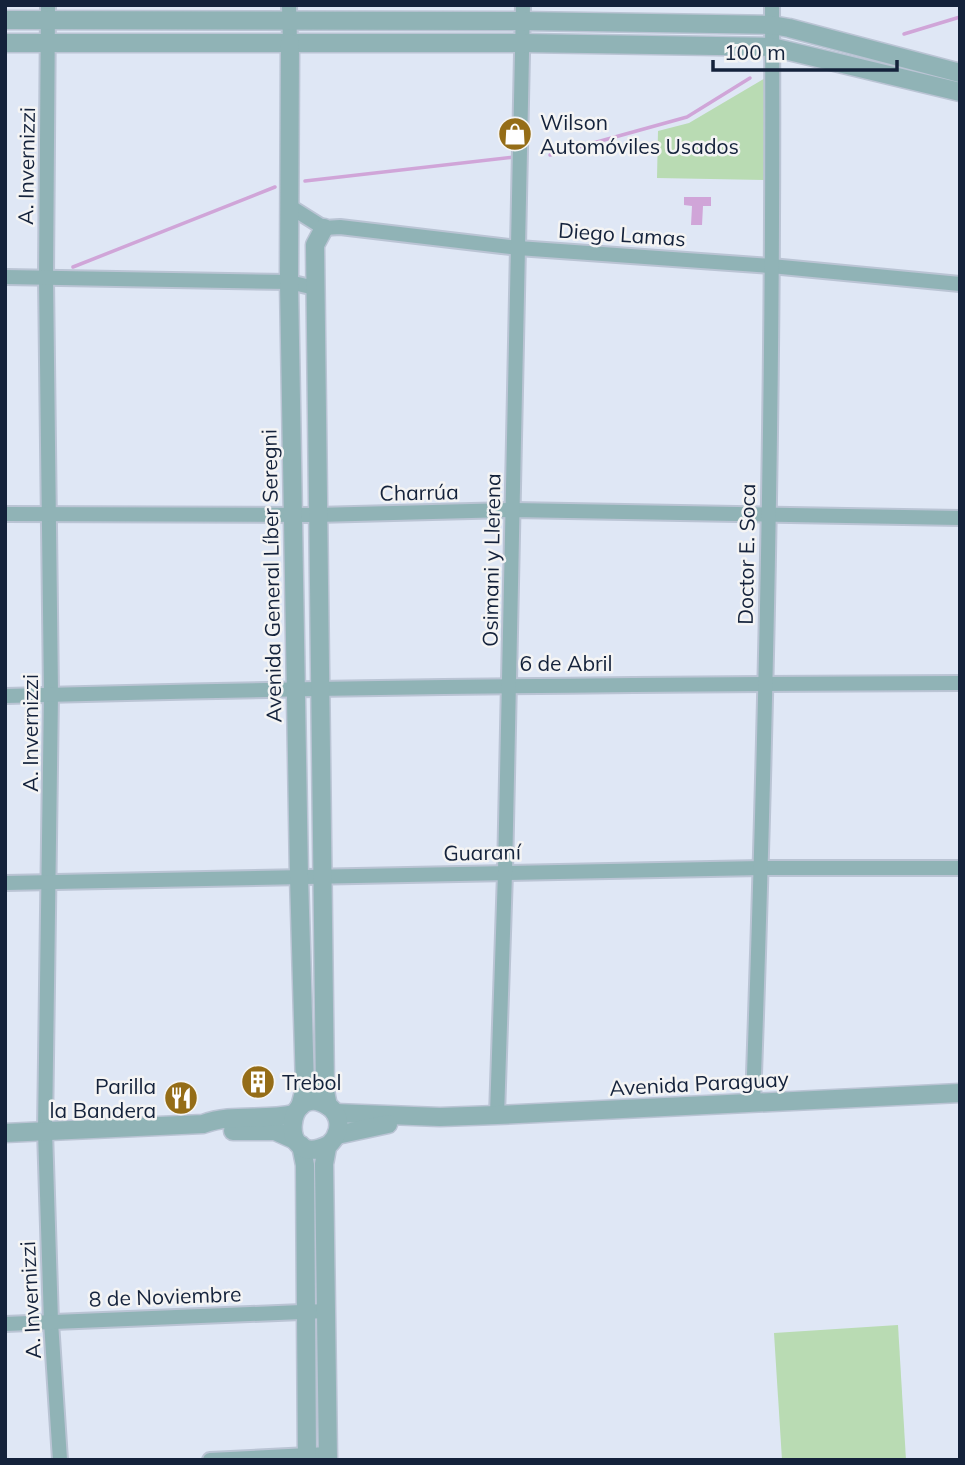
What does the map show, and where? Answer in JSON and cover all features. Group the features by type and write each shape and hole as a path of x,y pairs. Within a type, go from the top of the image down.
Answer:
{"street":[{"name":"Doctor E. Soca","path":"753,1103 768,513 772,5"},
{"path":"5,20 48,13 523,13 772,25 960,73"},
{"name":"A. Invernizzi","path":"48,13 46,278 51,694 45,1131 51,1322 60,1460"},
{"path":"289,13 290,43"},
{"name":"Osimani y Llerena","path":"497,1115 505,873 523,13"},
{"path":"5,43 523,43 772,47 960,92"},
{"name":"Avenida General Líber Seregni","path":"290,43 289,282 305,1088 297,1111"},
{"path":"210,1460 328,1457 324,1164 338,1120 331,1110 325,1091 320,875 315,245 324,228 289,206"},
{"name":"Diego Lamas","path":"324,228 340,227 518,248 771,266 960,284"},
{"path":"5,277 289,282 315,288"},
{"name":"Charrúa","path":"5,514 316,515 513,510 960,518"},
{"name":"6 de Abril","path":"5,696 509,684 960,683"},
{"name":"Guaraní","path":"5,883 761,868 960,868"},
{"name":"Avenida Paraguay","path":"331,1110 440,1117 960,1093"},
{"path":"5,1133 203,1124 217,1119 275,1119 314,1102 331,1110"},
{"path":"297,1111 291,1127 305,1165 307,1457"},
{"name":"Avenida Paraguay","path":"332,1140 366,1127 440,1117"},
{"path":"203,1124 216,1130 275,1131 315,1149 332,1140"},
{"name":"8 de Noviembre","path":"5,1324 326,1311"}],"green space":[{"path":"767,77 765,180 657,178 658,131 689,123"},
{"path":"898,1325 906,1460 782,1460 774,1333"}],"shaded area":[{"path":"684,197 711,197 711,206 703,206 702,225 691,225 692,206 684,205"}],"waterway":[{"path":"904,34 960,17"},
{"path":"550,155 687,117 750,78"},
{"path":"305,181 515,157"},
{"path":"73,267 275,187"}],"place":[{"name":"Wilson Automóviles Usados","path":"515,134"},
{"name":"Trebol","path":"258,1082"},
{"name":"Parilla la Bandera","path":"181,1098"}]}
